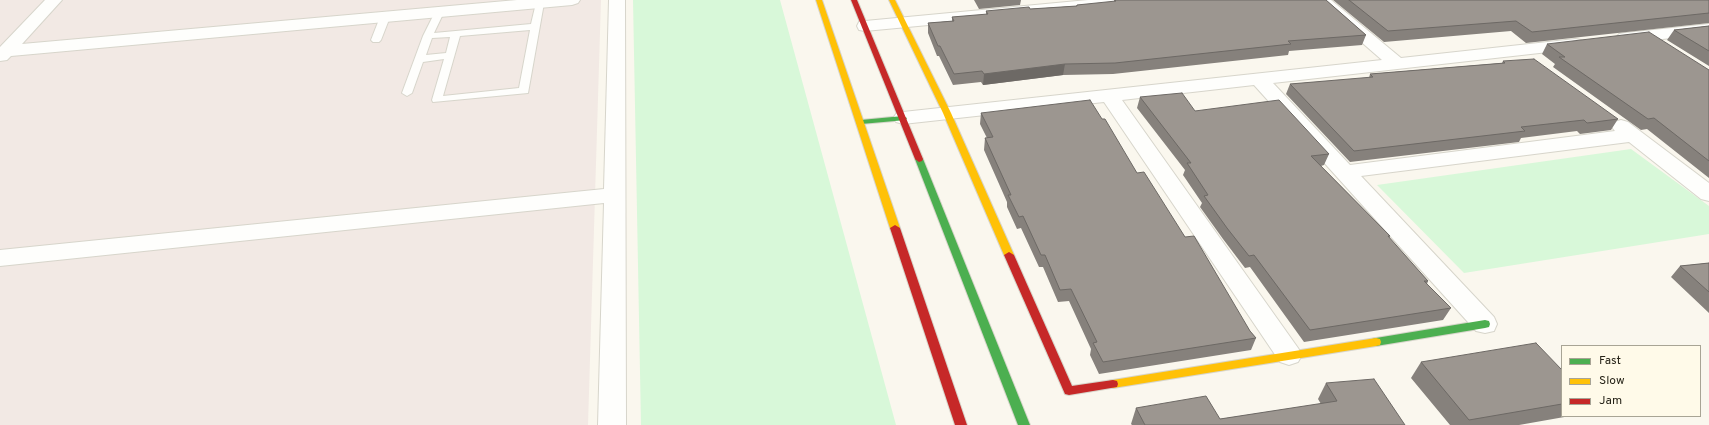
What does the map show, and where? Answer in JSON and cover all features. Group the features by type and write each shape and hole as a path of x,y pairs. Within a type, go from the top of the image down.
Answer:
{"street":[{"path":"3,54 54,0"},
{"path":"3,54 572,0"},
{"path":"612,425 617,0"},
{"path":"819,0 862,122 961,425"},
{"path":"854,0 903,118 1024,425"},
{"path":"892,0 947,113 1069,391 1485,324"},
{"path":"865,26 1039,5 1140,0"},
{"path":"1321,0 1398,64"},
{"path":"862,122 1709,29"},
{"path":"1646,36 1671,52"},
{"path":"1515,50 1540,68"},
{"path":"1259,79 1485,324"},
{"path":"1109,95 1289,355"},
{"path":"1608,117 1709,194"},
{"path":"1344,172 1633,135"},
{"path":"0,258 614,195"}],"lane":[{"path":"456,34 437,100 524,91 534,27 540,3"},
{"path":"407,93 428,36 439,12"},
{"path":"376,40 385,17"},
{"path":"428,36 534,27"},
{"path":"420,58 449,56"}],"shaded area":[{"path":"0,0 601,0 588,425 0,425"}],"green space":[{"path":"633,0 780,0 896,425 641,425"},
{"path":"1631,149 1709,206 1709,234 1464,273 1377,185"}],"building":[{"path":"1115,0 1326,0 1366,35 1288,41 1291,44 1115,63 1065,64 984,74 982,71 954,74 940,46 938,46 928,23 954,21 952,17 988,14 986,11 1029,7 1030,9 1077,6 1116,1"},
{"path":"1349,0 1709,0 1709,13 1532,32 1516,21 1388,31"},
{"path":"1709,26 1709,51 1674,30"},
{"path":"1649,32 1709,70 1709,161 1654,118 1648,119 1559,57 1565,57 1547,44"},
{"path":"1534,59 1618,119 1587,123 1584,120 1521,127 1525,131 1354,151 1290,84 1373,77 1370,74 1505,63 1503,61"},
{"path":"1182,93 1195,111 1279,100 1329,154 1311,156 1390,236 1388,236 1428,281 1424,281 1451,308 1310,330 1254,255 1249,256 1227,228 1204,196 1208,195 1187,163 1191,163 1140,97"},
{"path":"1090,100 1102,119 1105,119 1137,173 1144,172 1185,237 1194,236 1250,331 1256,338 1103,362 1093,343 1097,342 1071,289 1060,290 1045,255 1041,255 1023,216 1019,217 1008,195 1011,195 985,138 993,137 981,113"},
{"path":"1709,263 1709,292 1680,266"},
{"path":"1536,343 1561,369 1561,404 1469,420 1421,362"},
{"path":"1374,379 1405,425 1145,425 1136,408 1206,396 1220,419 1337,401 1326,383"}],"traffic: fast":[{"path":"861,122 903,118"},
{"path":"919,159 1024,425"},
{"path":"1376,342 1485,324"}],"traffic: slow":[{"path":"819,0 895,228"},
{"path":"892,0 947,113 1009,255"},
{"path":"1113,384 1376,342"}],"traffic: jam":[{"path":"854,0 919,159"},
{"path":"895,228 961,425"},
{"path":"1009,255 1069,391 1113,384"}]}
